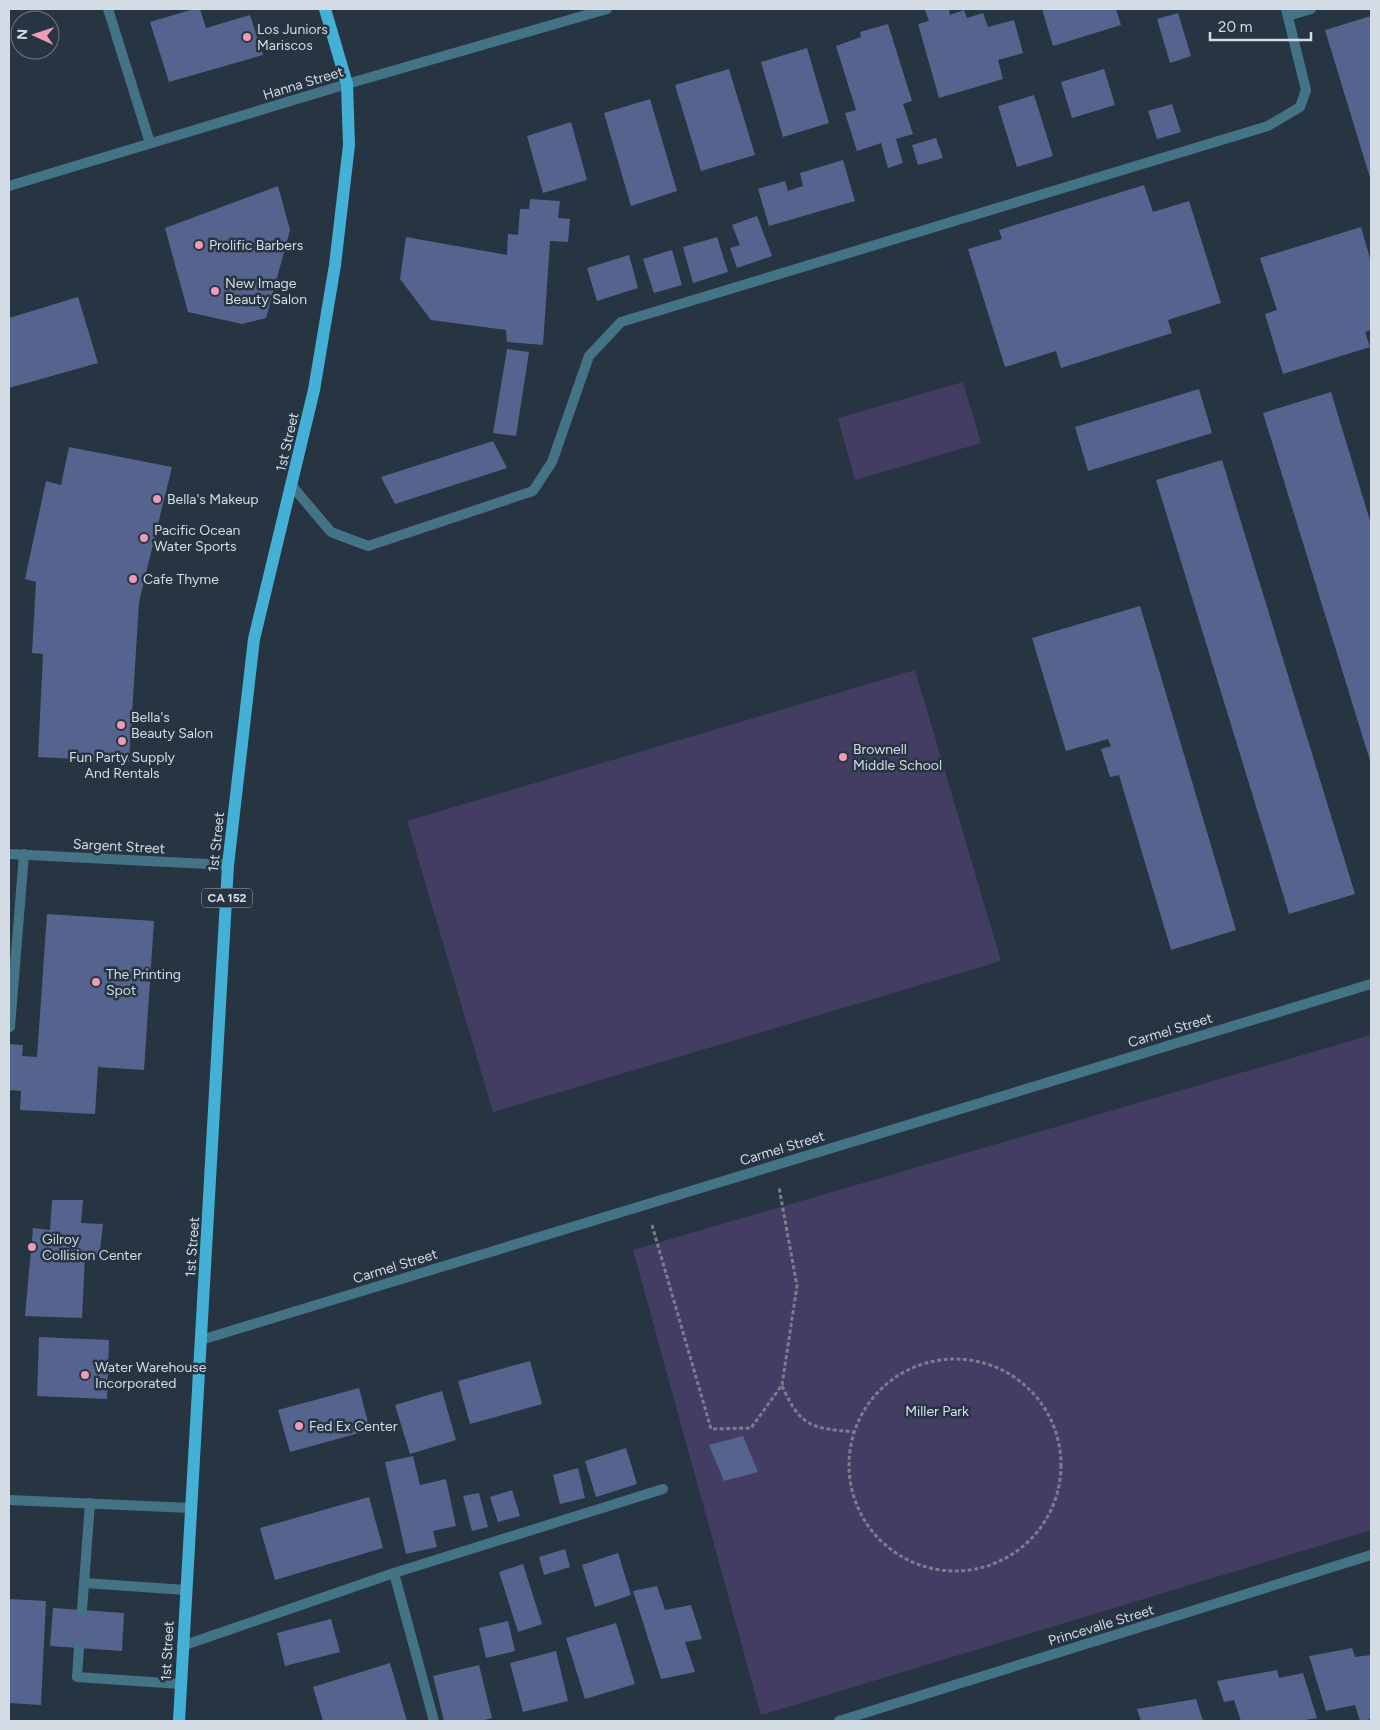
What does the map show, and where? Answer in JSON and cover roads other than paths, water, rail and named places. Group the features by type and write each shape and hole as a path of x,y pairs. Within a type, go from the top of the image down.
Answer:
{"main road":[{"name":"1st Street","path":"179,1721 228,865 254,638 314,390 335,265 349,145 347,84 325,9"}],"street":[{"path":"108,9 150,143"},
{"name":"Hanna Street","path":"9,186 347,84 607,9"},
{"path":"292,486 331,532 368,546 533,491 552,462 589,356 621,322 1268,126 1300,107 1306,90 1287,12 1311,9"},
{"name":"Sargent Street","path":"9,854 228,865"},
{"path":"10,1027 24,854"},
{"name":"Carmel Street","path":"201,1340 774,1164 1371,984"},
{"path":"182,1646 394,1573 663,1488"},
{"path":"9,1500 191,1508"},
{"path":"82,1610 90,1503"},
{"name":"Princevalle Street","path":"839,1721 1371,1555"},
{"path":"394,1573 434,1721"},
{"path":"84,1583 186,1590"},
{"path":"79,1648 77,1677 180,1684"}],"place":[{"name":"Los Juniors Mariscos","path":"247,37"},
{"name":"Prolific Barbers","path":"199,245"},
{"name":"New Image Beauty Salon","path":"215,291"},
{"name":"Bella's Makeup","path":"157,499"},
{"name":"Pacific Ocean Water Sports","path":"144,538"},
{"name":"Cafe Thyme","path":"133,579"},
{"name":"Bella's Beauty Salon","path":"121,725"},
{"name":"Fun Party Supply And Rentals","path":"122,741"},
{"name":"Brownell Middle School","path":"843,757"},
{"name":"The Printing Spot","path":"96,982"},
{"name":"Gilroy Collision Center","path":"32,1247"},
{"name":"Water Warehouse Incorporated","path":"85,1375"},
{"name":"Fed Ex Center","path":"299,1426"}],"park label":[{"name":"Miller Park","path":"937,1411"}]}
